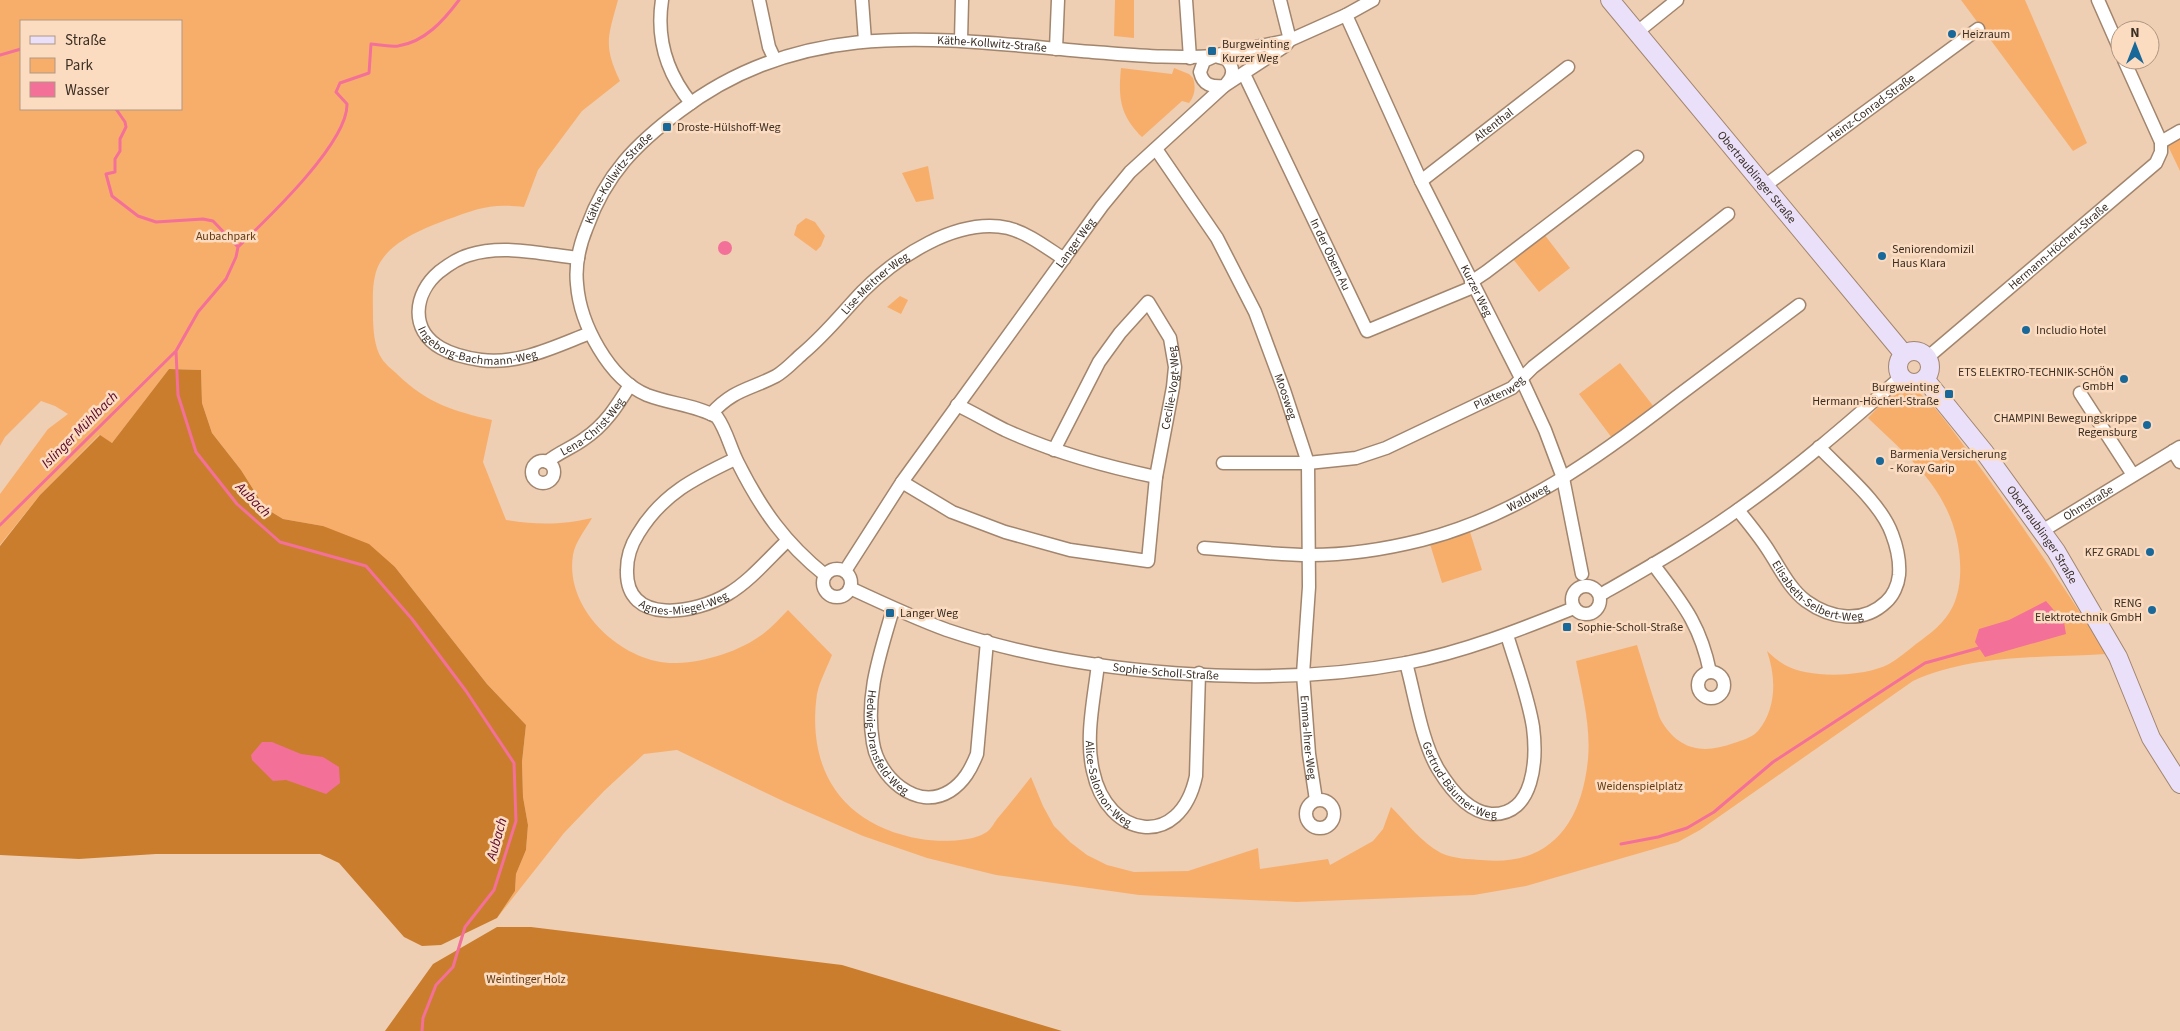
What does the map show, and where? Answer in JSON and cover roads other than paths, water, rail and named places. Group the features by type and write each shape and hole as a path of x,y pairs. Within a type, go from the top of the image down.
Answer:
{"street":[{"path":"662,0 659,24 664,56 679,88 690,103"},
{"path":"759,0 769,46 775,60"},
{"path":"862,0 865,41"},
{"path":"961,40 962,0"},
{"path":"1056,49 1058,0"},
{"path":"1186,0 1187,58 1193,62 1203,78 1213,87 1225,85 1231,79 1232,68 1226,59 1216,55 1204,61 1203,78 1206,103"},
{"path":"1280,0 1290,40"},
{"name":"Langer Weg","path":"845,572 902,482 1064,259 1130,172 1225,85 1285,46 1290,40 1346,15 1373,0"},
{"name":"Obertraublinger Straße","path":"1610,0 1763,187 1904,353"},
{"path":"1636,33 1677,0"},
{"path":"2098,0 2110,27"},
{"name":"Kurzer Weg","path":"1346,15 1421,181 1521,378 1545,430 1563,478 1582,574"},
{"name":"Heinz-Conrad-Straße","path":"1763,187 1978,29"},
{"name":"Käthe-Kollwitz-Straße","path":"711,414 647,395 630,385 599,348 590,333 580,306 577,283 578,258 585,231 597,200 614,174 648,135 690,103 744,72 775,60 829,45 865,41 961,40 1187,58 1216,55 1290,40"},
{"name":"Altenthal","path":"1421,181 1568,67"},
{"path":"2128,70 2160,142 2180,131"},
{"name":"In der Obern Au","path":"1244,74 1367,332 1472,284 1637,157"},
{"name":"Hermann-Höcherl-Straße","path":"1928,357 2148,172 2156,163 2161,152 2160,142"},
{"name":"Moosweg","path":"1156,149 1217,238 1255,312 1284,390 1308,463 1310,555 1303,674"},
{"name":"Plattenweg","path":"1223,462 1308,463 1356,458 1386,448 1512,388 1533,367 1728,214"},
{"name":"Lise-Meitner-Weg","path":"711,414 732,395 777,375 825,335 864,290 898,262 943,236 972,228 1006,228 1020,232 1064,259"},
{"name":"Ingeborg-Bachmann-Weg","path":"578,258 520,251 484,252 468,255 451,263 428,283 418,303 419,318 424,330 440,348 458,355 482,360 500,361 518,358 590,333"},
{"name":"Cecilie-Vogt-Weg","path":"902,482 952,512 1005,532 1070,550 1148,561 1156,477 1174,387 1175,367 1170,338 1148,302 1120,333 1099,362 1054,450"},
{"name":"Waldweg","path":"1204,548 1310,555 1384,548 1422,540 1461,528 1500,511 1563,478 1633,431 1799,305"},
{"path":"1916,350 1928,357 1930,365 1925,379 1912,383 1901,377 1897,365 1904,353 1916,350"},
{"name":"Sophie-Scholl-Straße","path":"850,588 893,609 947,630 987,641 1098,664 1250,676 1303,674 1406,663 1507,635 1574,608 1581,614 1594,613 1599,607 1600,595 1738,510 1820,447 1901,377"},
{"name":"Obertraublinger Straße","path":"1925,379 1985,454 2042,531 2118,657 2151,738 2180,784"},
{"name":"Lena-Christ-Weg","path":"547,462 599,428 610,416 630,385"},
{"path":"2080,393 2133,475"},
{"path":"957,405 1005,430 1054,450 1119,469 1156,477"},
{"path":"711,414 722,424 736,459 764,512 787,541 825,575"},
{"name":"Elisabeth-Selbert-Weg","path":"1738,510 1769,551 1786,579 1806,600 1820,610 1848,617 1862,616 1876,611 1888,600 1895,589 1899,576 1896,547 1891,532 1875,506 1820,447"},
{"path":"2176,449 2180,462"},
{"name":"Ohmstraße","path":"2042,531 2176,449"},
{"name":"Agnes-Miegel-Weg","path":"736,459 681,486 661,504 647,521 638,534 627,560 629,585 634,596 642,604 660,611 689,610 703,606 730,594 787,541"},
{"path":"1653,564 1690,614 1700,635 1710,672"},
{"path":"837,569 845,572 851,579 850,588 845,595 832,596 824,587 825,575 837,569"},
{"path":"1574,608 1572,599 1576,590 1580,588 1594,588 1600,595"},
{"name":"Hedwig-Dransfeld-Weg","path":"893,609 874,674 870,698 870,723 873,746 882,768 895,785 905,791 923,796 949,792 970,771 977,754 987,641"},
{"name":"Gertrud-Bäumer-Weg","path":"1406,663 1427,743 1437,768 1454,791 1470,806 1484,813 1505,812 1516,807 1524,798 1529,787 1534,744 1528,704 1507,635"},
{"name":"Alice-Salomon-Weg","path":"1098,664 1090,749 1092,772 1100,793 1114,812 1130,823 1144,828 1158,826 1173,819 1192,792 1196,776 1199,673"},
{"name":"Emma-Ihrer-Weg","path":"1303,674 1309,754 1316,800"}],"water":[{"path":"725,241 730,243 732,248 730,253 725,255 720,253 718,248 720,243"},
{"path":"2046,601 2064,622 2066,634 1985,657 1975,642 1979,629 2009,620"},
{"path":"262,742 272,742 301,754 323,757 339,767 340,783 326,794 286,780 273,781 252,760 251,755"}],"waterway":[{"name":"Aubach","path":"422,1031 423,1018 436,985 453,967 465,927 494,890 516,821 514,763 466,691 412,619 366,566 280,542 237,504 196,452 178,395 176,351 198,312 226,279 236,257 238,247 303,180 334,139 344,120 347,104 336,92 340,83 369,73 371,44 398,46 417,40 433,29 459,0"},
{"path":"0,55 20,49"},
{"path":"117,110 125,122 126,127 120,139 120,151 115,159 115,172 106,174 112,196 138,216 156,222 203,219 213,221 238,247"},
{"name":"Islinger Mühlbach","path":"0,525 176,351"},
{"path":"1621,844 1658,837 1687,828 1714,812 1773,762 1925,663 1979,648"}],"place":[{"name":"Heizraum","path":"1952,34"},
{"name":"Burgweinting Kurzer Weg","path":"1212,51"},
{"name":"Droste-Hülshoff-Weg","path":"667,127"},
{"name":"Seniorendomizil Haus Klara","path":"1882,256"},
{"name":"Includio Hotel","path":"2026,330"},
{"name":"ETS ELEKTRO-TECHNIK-SCHÖN GmbH","path":"2124,379"},
{"name":"Burgweinting Hermann-Höcherl-Straße","path":"1949,394"},
{"name":"CHAMPINI Bewegungskrippe Regensburg","path":"2147,425"},
{"name":"Barmenia Versicherung - Koray Garip","path":"1880,461"},
{"name":"KFZ GRADL","path":"2150,552"},
{"name":"RENG Elektrotechnik GmbH","path":"2152,610"},
{"name":"Langer Weg","path":"890,613"},
{"name":"Sophie-Scholl-Straße","path":"1567,627"}],"park label":[{"name":"Aubachpark","path":"226,236"},
{"name":"Weidenspielplatz","path":"1640,786"},
{"name":"Weintinger Holz","path":"526,979"}]}
